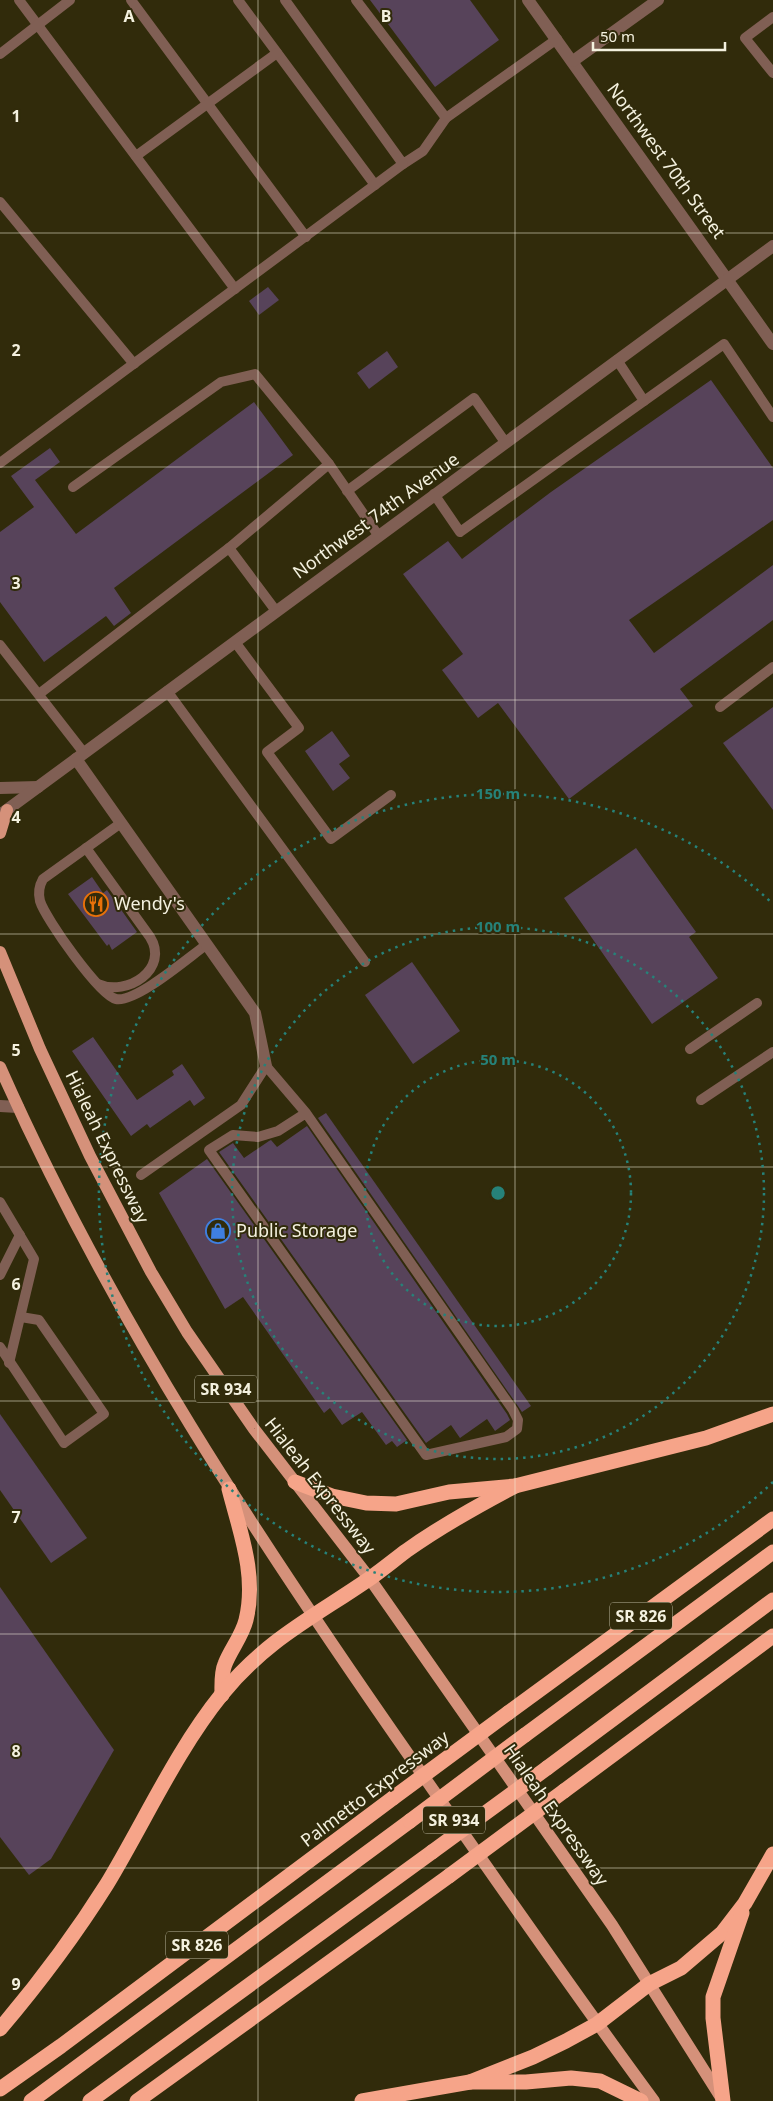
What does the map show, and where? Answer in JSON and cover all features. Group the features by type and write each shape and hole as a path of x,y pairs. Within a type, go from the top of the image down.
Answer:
{"highway":[{"path":"295,1482 332,1496 366,1504 396,1504 449,1492 514,1486 706,1438 773,1414"},
{"path":"0,2029 64,1949 106,1884 186,1748 222,1695 266,1649 312,1616 370,1579 407,1550 460,1516 514,1486"},
{"path":"222,1695 224,1666 246,1621 250,1588 247,1560 229,1489"},
{"name":"Palmetto Expressway","path":"0,2089 61,2046 508,1713 773,1520"},
{"path":"31,2101 773,1552"},
{"path":"90,2101 547,1768 773,1600"},
{"path":"137,2101 449,1876 773,1636"},
{"path":"470,2082 533,2057 597,2024 649,1984 681,1968 722,1933 745,1903 773,1854"},
{"path":"723,2101 713,2018 714,1997 745,1903"},
{"path":"362,2101 470,2082 526,2082 570,2078 600,2080 641,2101"}],"main road":[{"path":"0,833 4,813"},
{"name":"Hialeah Expressway","path":"0,952 64,1102 151,1272 206,1360 295,1482 370,1579 612,1925 649,1984"},
{"name":"SR 934","path":"0,1067 71,1215 116,1300 229,1489 312,1616 597,2024 654,2101"},
{"name":"SR 934","path":"649,1984 723,2101"}],"street":[{"name":"Northwest 70th Street","path":"528,0 773,344"},
{"path":"573,62 658,0"},
{"name":"Northwest 74th Avenue","path":"4,813 378,535 773,246"},
{"path":"80,756 121,823 255,1013 266,1066"},
{"path":"0,788 38,787"},
{"path":"0,1106 18,1107"}],"lane":[{"path":"19,0 234,289"},
{"path":"0,54 70,0"},
{"path":"131,0 306,237"},
{"path":"238,0 375,185"},
{"path":"285,0 403,164"},
{"path":"356,0 446,118"},
{"path":"773,17 745,38 773,73"},
{"path":"0,463 423,151 446,118 557,39"},
{"path":"136,156 278,53"},
{"path":"0,202 134,364"},
{"path":"434,494 460,532 724,344 773,417"},
{"path":"617,360 644,401"},
{"path":"73,487 221,382 255,374 329,464 378,535"},
{"path":"347,491 474,398 505,442"},
{"path":"39,694 228,548 329,464"},
{"path":"228,548 276,611"},
{"path":"235,642 299,728 267,752 331,839 391,795"},
{"path":"0,646 39,694 80,756"},
{"path":"720,707 773,667"},
{"path":"168,691 365,962"},
{"path":"121,823 43,879 40,884 40,898 46,914 91,978 109,996 117,1000 136,995 206,945"},
{"path":"86,848 156,945 157,953 156,960 150,971 128,987 111,988 97,983"},
{"path":"690,1048 757,1003"},
{"path":"701,1100 773,1052"},
{"path":"141,1175 241,1105 266,1066 306,1113 513,1410 518,1420 516,1429 506,1437 426,1455 210,1150 233,1135 258,1137 278,1131 306,1113"},
{"path":"0,1202 4,1213 34,1259 9,1363"},
{"path":"0,1275 20,1235"},
{"path":"0,1347 64,1443 104,1414 39,1320 20,1317"}],"building":[{"path":"370,0 470,0 499,40 435,87"},
{"path":"268,287 279,300 259,315 249,301"},
{"path":"387,351 398,367 369,389 357,373"},
{"path":"711,380 773,468 773,520 629,620 654,653 773,565 773,620 680,689 693,706 569,799 498,703 478,718 442,670 463,654 403,574 448,541 462,559 551,492"},
{"path":"254,402 293,455 114,588 131,613 114,626 106,616 44,662 0,602 0,532 34,507 11,476 50,448 60,462 35,480 76,534"},
{"path":"773,707 773,810 723,743"},
{"path":"332,731 350,756 339,764 350,778 333,791 305,751"},
{"path":"636,848 696,932 689,937 718,978 652,1024 564,898"},
{"name":"Wendy's","path":"92,877 103,893 107,890 137,932 112,950 68,894"},
{"path":"412,962 460,1031 413,1064 365,995"},
{"path":"93,1037 137,1100 174,1075 172,1071 182,1064 205,1098 194,1106 190,1100 150,1128 147,1124 131,1136 72,1051"},
{"path":"326,1113 531,1406 522,1412 318,1118"},
{"path":"307,1126 507,1414 510,1420 495,1431 487,1419 460,1438 451,1425 426,1443 219,1152 233,1143 244,1158 271,1140 277,1147"},
{"path":"207,1159 407,1440 397,1447 392,1441 386,1445 362,1412 342,1425 330,1408 324,1413 243,1297 225,1309 159,1193"},
{"path":"0,1414 87,1538 51,1563 0,1490"},
{"path":"0,1587 114,1750 51,1859 29,1875 0,1837"}],"place":[{"name":"Wendy's","path":"96,904"},
{"name":"Public Storage","path":"218,1231"}]}
